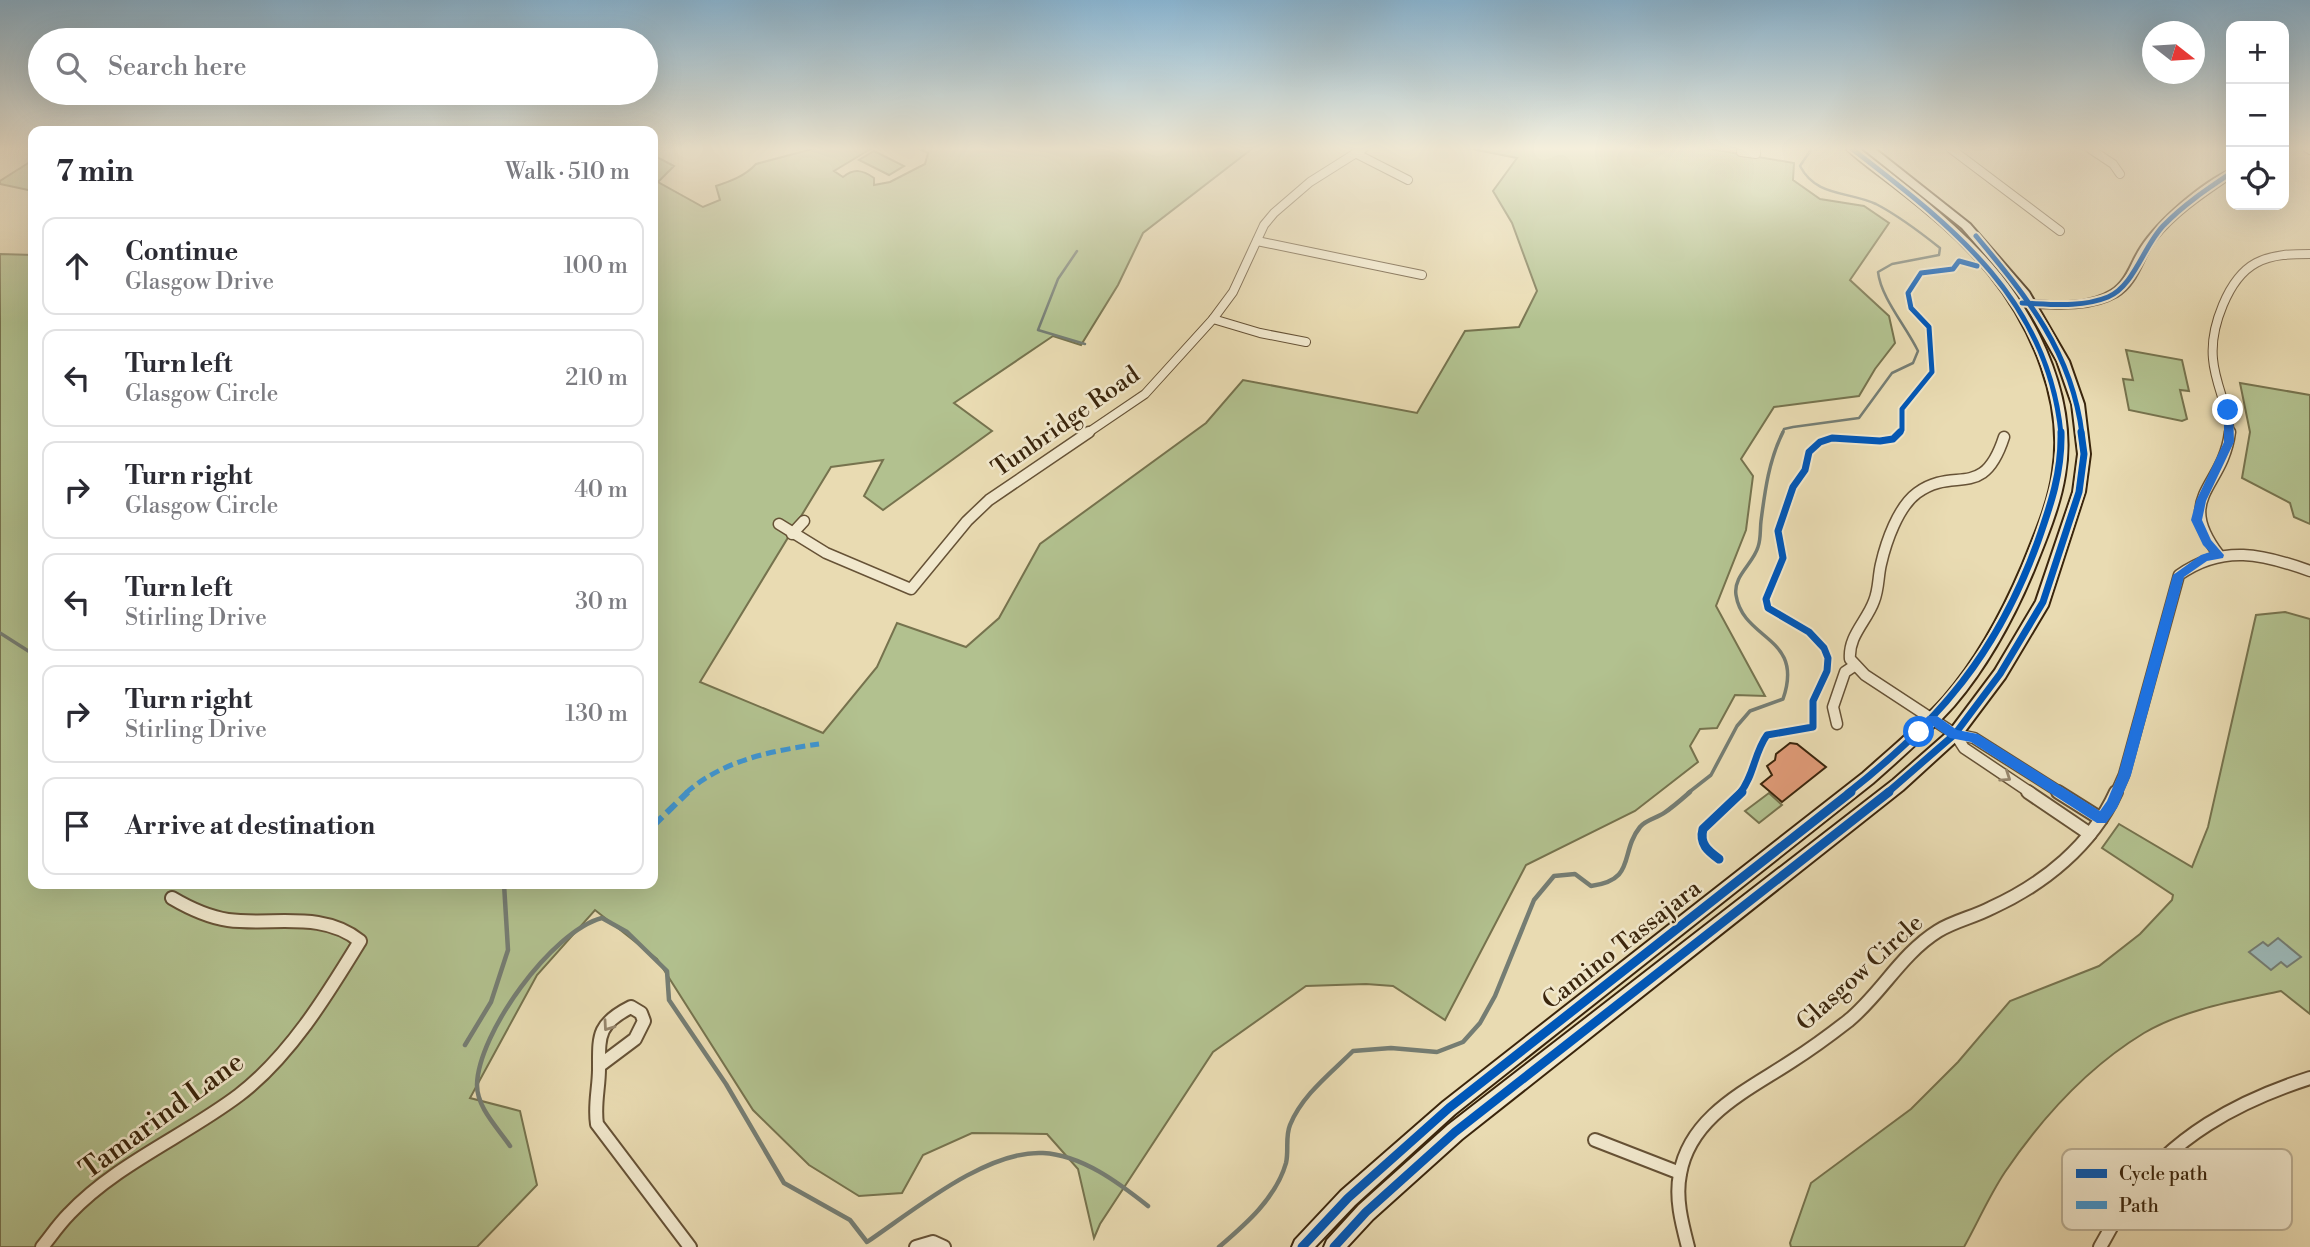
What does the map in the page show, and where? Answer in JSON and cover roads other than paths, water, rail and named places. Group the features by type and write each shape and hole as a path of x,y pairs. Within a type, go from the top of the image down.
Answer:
{"main road":[{"path":"1925,206 1954,229 2023,303"},
{"path":"1941,206 1966,226 1995,257 2023,303"},
{"name":"Camino Tassajara","path":"1302,1247 1348,1198 1449,1108 1622,969 1868,778 1933,719 1989,648 2028,572 2057,490 2060,420 2044,357 2023,303"},
{"name":"Camino Tassajara","path":"1334,1247 1366,1212 1455,1132 1898,785 1955,734 2000,674 2043,602 2079,492 2084,454 2078,404 2063,361 2023,303"}],"street":[{"name":"Tunbridge Road","path":"779,524 821,552 911,589 967,521 989,500 1145,394 1213,319 1233,292 1257,241 1274,213 1282,206"},
{"path":"2027,206 2060,231"},
{"path":"2023,303 2078,303 2106,298 2121,290 2130,280 2144,250 2157,231 2189,206"},
{"path":"1257,241 1422,275"},
{"path":"2219,555 2207,542 2197,520 2201,501 2229,442 2228,410 2213,362 2212,342 2223,310 2242,275 2253,265 2287,254 2310,254"},
{"path":"1213,319 1260,333 1306,342"},
{"path":"2004,438 2002,449 1991,468 1965,481 1928,487 1911,499 1881,563 1878,590 1850,646 1850,659 1854,666 1955,734 1974,738 2101,819"},
{"path":"792,534 804,520"},
{"name":"Glasgow Circle","path":"1688,1247 1681,1220 1680,1173 1688,1146 1700,1129 1722,1108 1809,1051 1851,1017 1922,943 1951,923 1987,911 2033,888 2065,861 2090,834 2112,804 2124,775 2179,575 2204,557 2219,555 2275,560 2310,571"},
{"path":"1837,724 1833,707 1845,672 1854,666"},
{"path":"1955,734 1964,748 2090,834"},
{"name":"Tamarind Lane","path":"42,1247 70,1213 108,1181 239,1095 274,1064 338,977 360,940 354,933 337,927 300,921 226,919 194,910 172,898"},
{"path":"599,1066 623,1052 636,1038 643,1027 643,1016 639,1010 631,1007 620,1012 605,1026 598,1047 599,1066 593,1101 597,1124 690,1247"},
{"path":"2173,1149 2218,1115 2289,1084 2310,1078"},
{"path":"1595,1140 1680,1173"},
{"path":"2101,1247 2110,1230"},
{"path":"916,1247 933,1242 944,1247"}],"water":[{"path":"2278,938 2301,957 2287,967 2281,962 2271,970 2249,952 2263,942 2268,946"}],"waterway":[{"path":"1782,434 1784,429 1793,427 1859,418 1892,373 1913,363 1918,351 1889,302 1878,272 1892,264 1939,255 1940,248 1880,206"},
{"path":"1077,251 1058,279 1038,330 1085,344"},
{"path":"1688,793 1711,775 1737,726 1750,711 1783,699 1788,678 1786,663 1780,651 1749,622 1736,595 1737,582 1759,544 1768,475 1783,432"},
{"path":"0,633 28,651"},
{"path":"1219,1247 1249,1220 1275,1188 1286,1163 1288,1134 1295,1114 1309,1094 1327,1076 1353,1051 1391,1048 1437,1052 1463,1042 1480,1023 1495,996 1534,900 1554,876 1575,874 1591,886 1615,878 1625,864 1630,846 1640,827 1667,811 1690,792"},
{"path":"465,1045 491,1002 508,950 504,889"},
{"path":"510,1146 484,1110 478,1093 481,1063 490,1039 521,987 541,963 582,927 602,918 627,932 667,971 669,1000 726,1084 784,1183 850,1220 867,1242 928,1199 974,1172 998,1161 1021,1155 1043,1153 1072,1159 1112,1180 1148,1206"}]}
